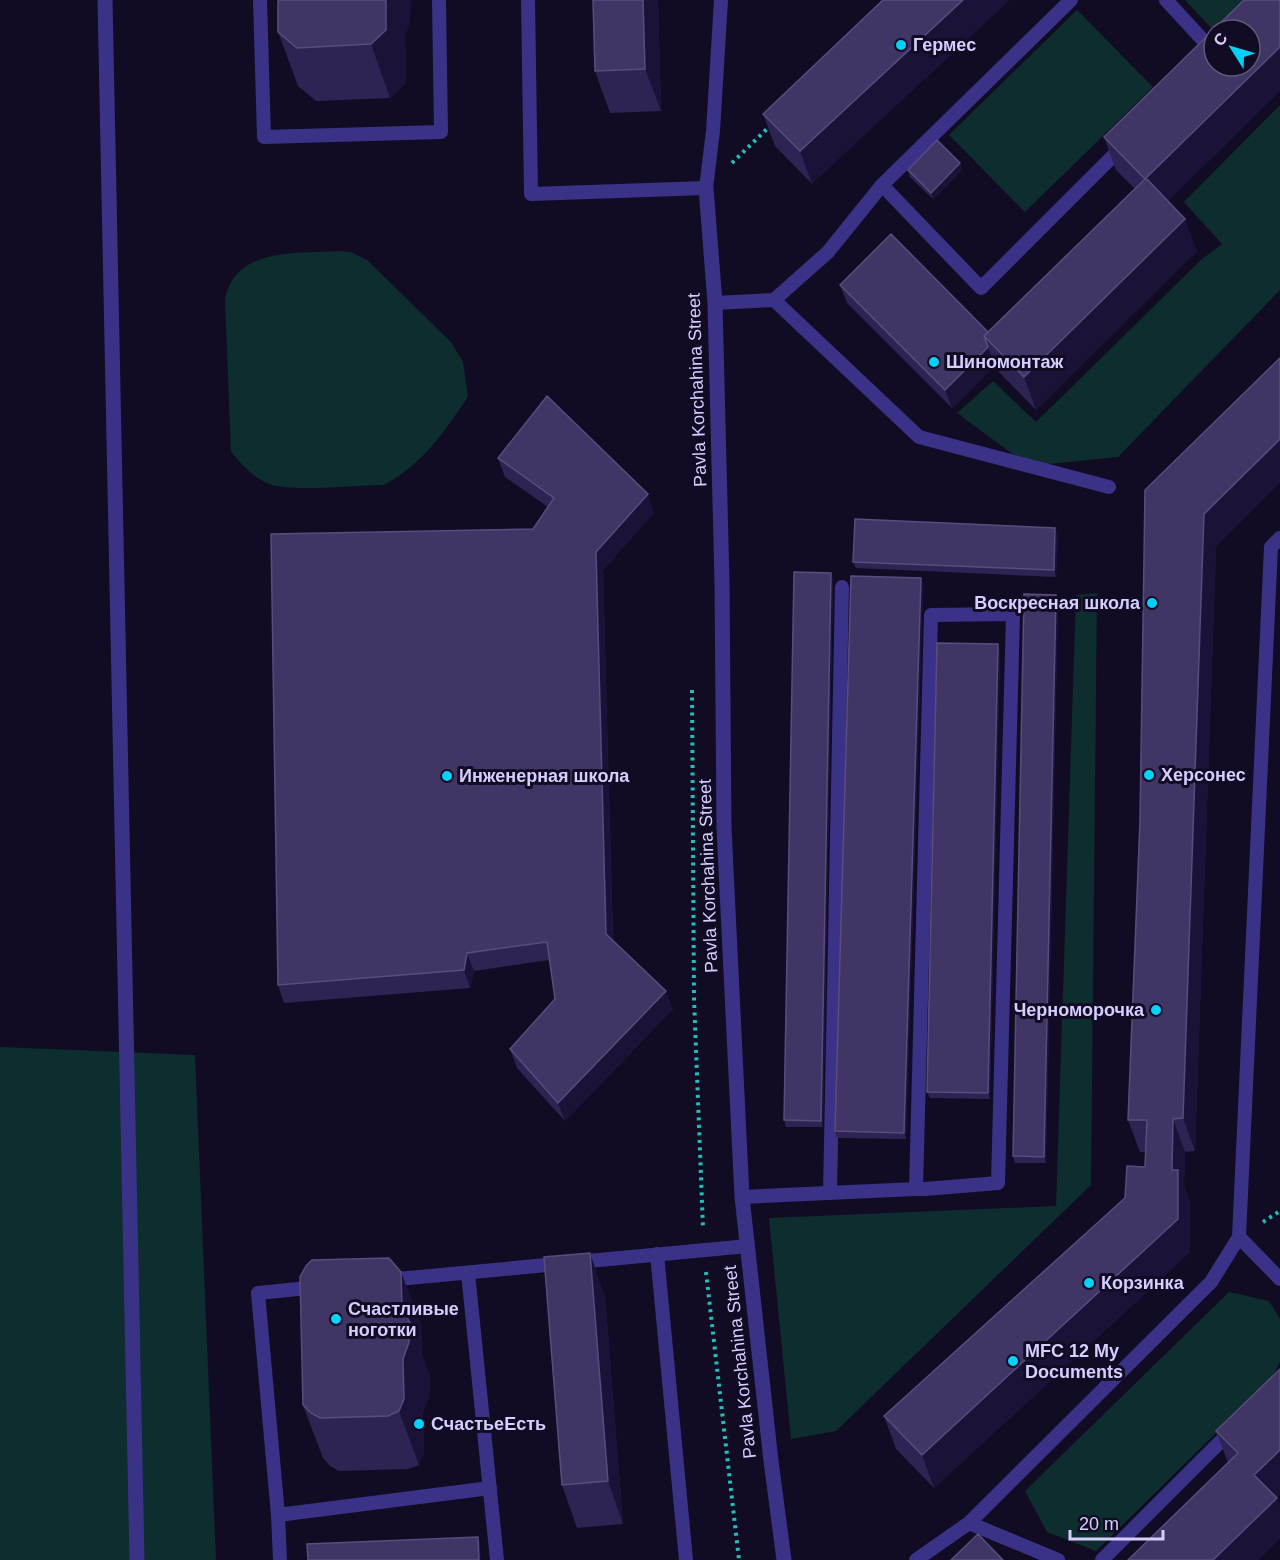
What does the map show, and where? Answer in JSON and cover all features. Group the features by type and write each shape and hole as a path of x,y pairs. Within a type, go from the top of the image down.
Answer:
{"street":[{"path":"105,0 137,1560"},
{"name":"Pavla Korchahina Street","path":"706,188 715,303 722,582 724,828 742,1197 784,1560"}],"lane":[{"path":"260,0 264,137 441,132 439,0"},
{"path":"528,0 531,194 706,188 713,131 721,0"},
{"path":"715,303 774,300 828,252 882,185 1071,0"},
{"path":"1166,0 1202,46"},
{"path":"882,185 981,288 1131,139"},
{"path":"774,300 919,437 1109,487"},
{"path":"916,1560 969,1522 1211,1282 1239,1237 1271,547 1280,538"},
{"path":"830,1193 842,587"},
{"path":"742,1197 916,1189 998,1183 1013,614 931,615 916,1189"},
{"path":"1239,1237 1280,1279"},
{"path":"375,1282 748,1246"},
{"path":"657,1254 686,1560"},
{"path":"468,1273 497,1560"},
{"path":"280,1560 258,1293 328,1286"},
{"path":"1102,1560 1239,1422"},
{"path":"278,1515 490,1488"},
{"path":"969,1522 1058,1560"}],"path":[{"path":"706,188 773,123"},
{"path":"692,690 694,998 704,1250 739,1560"}],"green space":[{"path":"1185,0 1257,0 1232,18 1202,18"},
{"path":"1077,10 1153,87 1025,212 949,135"},
{"path":"1280,105 1280,290 1118,457 1029,466 957,413 993,381 1036,422 1202,259 1222,244 1184,202"},
{"path":"351,252 367,260 451,342 463,362 468,397 422,457 384,485 306,488 277,486 257,477 231,452 225,300 231,283 241,270 254,262 286,254"},
{"path":"1097,593 1091,1185 836,1431 791,1439 769,1218 1056,1206 1076,595"},
{"path":"0,1047 195,1055 216,1560 0,1560"},
{"path":"1229,1292 1269,1301 1280,1319 1280,1362 1273,1377 1096,1551 1047,1532 1025,1491"}],"building":[{"path":"278,0 386,0 386,30 371,44 297,48 278,32"},
{"path":"593,0 643,0 645,69 595,71"},
{"path":"883,0 963,0 800,151 763,114"},
{"path":"1244,0 1280,0 1280,47 1262,65 1262,18 1226,18"},
{"path":"1202,41 1202,78 1248,78 1146,178 1185,219 1024,377 984,336 1145,179 1104,137"},
{"path":"937,140 960,163 931,193 908,170"},
{"path":"891,234 988,332 984,336 988,347 945,390 840,285"},
{"path":"1280,358 1280,439 1204,514 1183,1118 1173,1119 1172,1170 1178,1170 1178,1219 922,1455 884,1416 1125,1198 1127,1166 1145,1167 1147,1120 1128,1120 1140,821 1145,490"},
{"path":"547,396 648,494 596,552 606,934 666,991 558,1103 510,1049 555,999 547,942 467,953 464,970 278,985 271,534 533,529 554,498 498,458"},
{"path":"855,519 1055,528 1054,570 853,562"},
{"path":"794,572 831,573 821,1121 784,1120"},
{"path":"851,576 921,578 904,1133 835,1131"},
{"path":"1024,594 1056,595 1044,1157 1013,1156"},
{"path":"937,643 998,644 988,1093 927,1092"},
{"path":"590,1253 608,1481 562,1485 544,1257"},
{"path":"389,1258 401,1272 402,1308 410,1323 409,1342 403,1359 404,1399 399,1411 388,1416 320,1418 303,1405 300,1277 312,1260"},
{"path":"1280,1369 1280,1450 1254,1475 1277,1498 1213,1560 1128,1560 1238,1453 1216,1431"},
{"path":"978,1534 1003,1560 951,1560"},
{"path":"478,1537 479,1560 308,1560 307,1544"}],"place":[{"name":"Гермес","path":"901,45"},
{"name":"Шиномонтаж","path":"934,362"},
{"name":"Воскресная школа","path":"1152,603"},
{"name":"Херсонес","path":"1149,775"},
{"name":"Инженерная школа","path":"447,776"},
{"name":"Черноморочка","path":"1156,1010"},
{"name":"Корзинка","path":"1089,1283"},
{"name":"Счастливые ноготки","path":"336,1319"},
{"name":"MFC 12 My Documents","path":"1013,1361"},
{"name":"СчастьеЕсть","path":"419,1424"}]}
